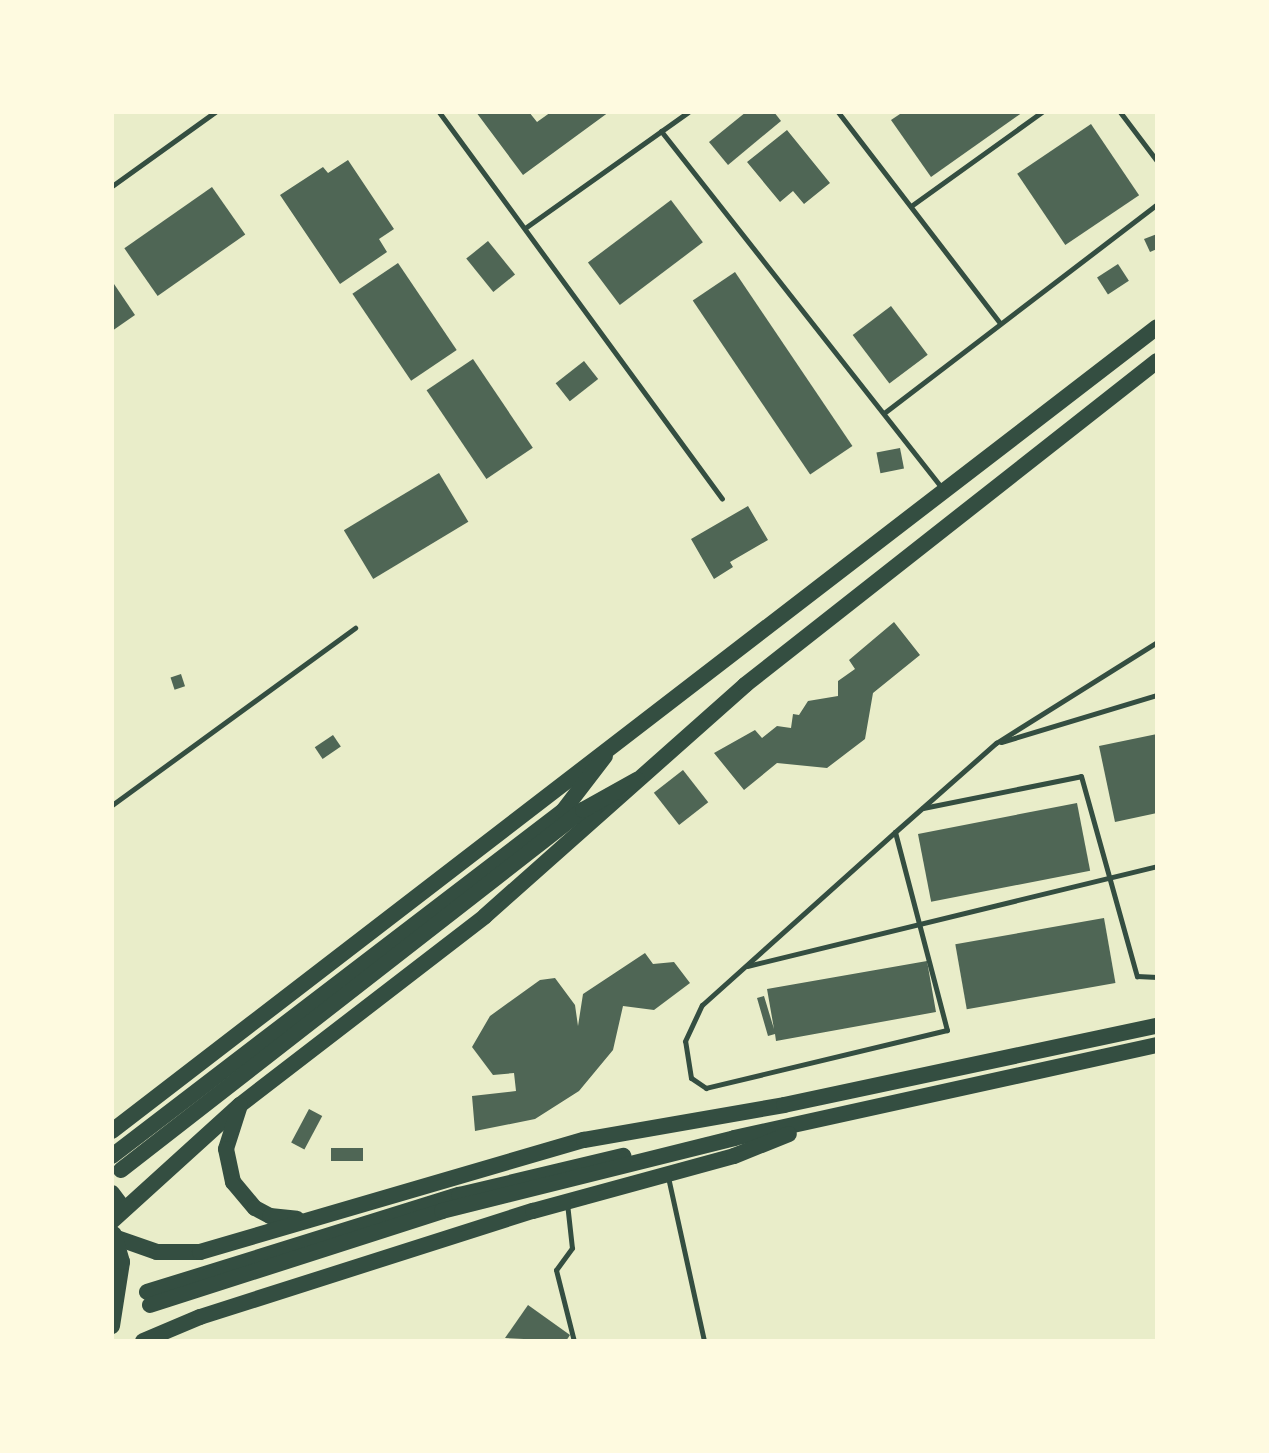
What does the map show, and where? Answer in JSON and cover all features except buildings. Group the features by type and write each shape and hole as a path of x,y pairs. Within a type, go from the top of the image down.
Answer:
{"main road":[{"path":"112,1131 605,756 1157,327"},
{"path":"112,1193 118,1215 240,1105 485,916 745,685 1157,361"},
{"path":"117,1163 563,811 605,756"},
{"path":"117,1163 566,822 637,780"},
{"path":"114,1234 157,1252 200,1252 559,1146 784,1105 1157,1026"},
{"path":"784,1105 722,1133 459,1195 148,1298 442,1211 734,1138 812,1124 1157,1045"},
{"path":"240,1105 228,1128 226,1149 233,1182 255,1208 270,1216 307,1220"},
{"path":"143,1341 215,1312 567,1202 668,1176 812,1124"},
{"path":"112,1326 121,1285 114,1234"}],"lane":[{"path":"112,186 215,112"},
{"path":"439,112 722,499"},
{"path":"525,228 688,112"},
{"path":"838,112 1000,323"},
{"path":"911,206 1042,112"},
{"path":"1120,112 1157,161"},
{"path":"661,131 944,491"},
{"path":"884,413 1157,204"},
{"path":"112,805 355,628"},
{"path":"895,832 947,1030 706,1088 691,1078 685,1041 702,1005 895,832 996,743 1157,642"},
{"path":"996,743 1157,695"},
{"path":"922,808 1081,776 1137,976 1157,977"},
{"path":"746,966 1157,866"},
{"path":"668,1176 704,1341"},
{"path":"567,1202 572,1248 556,1270 574,1341"}]}
